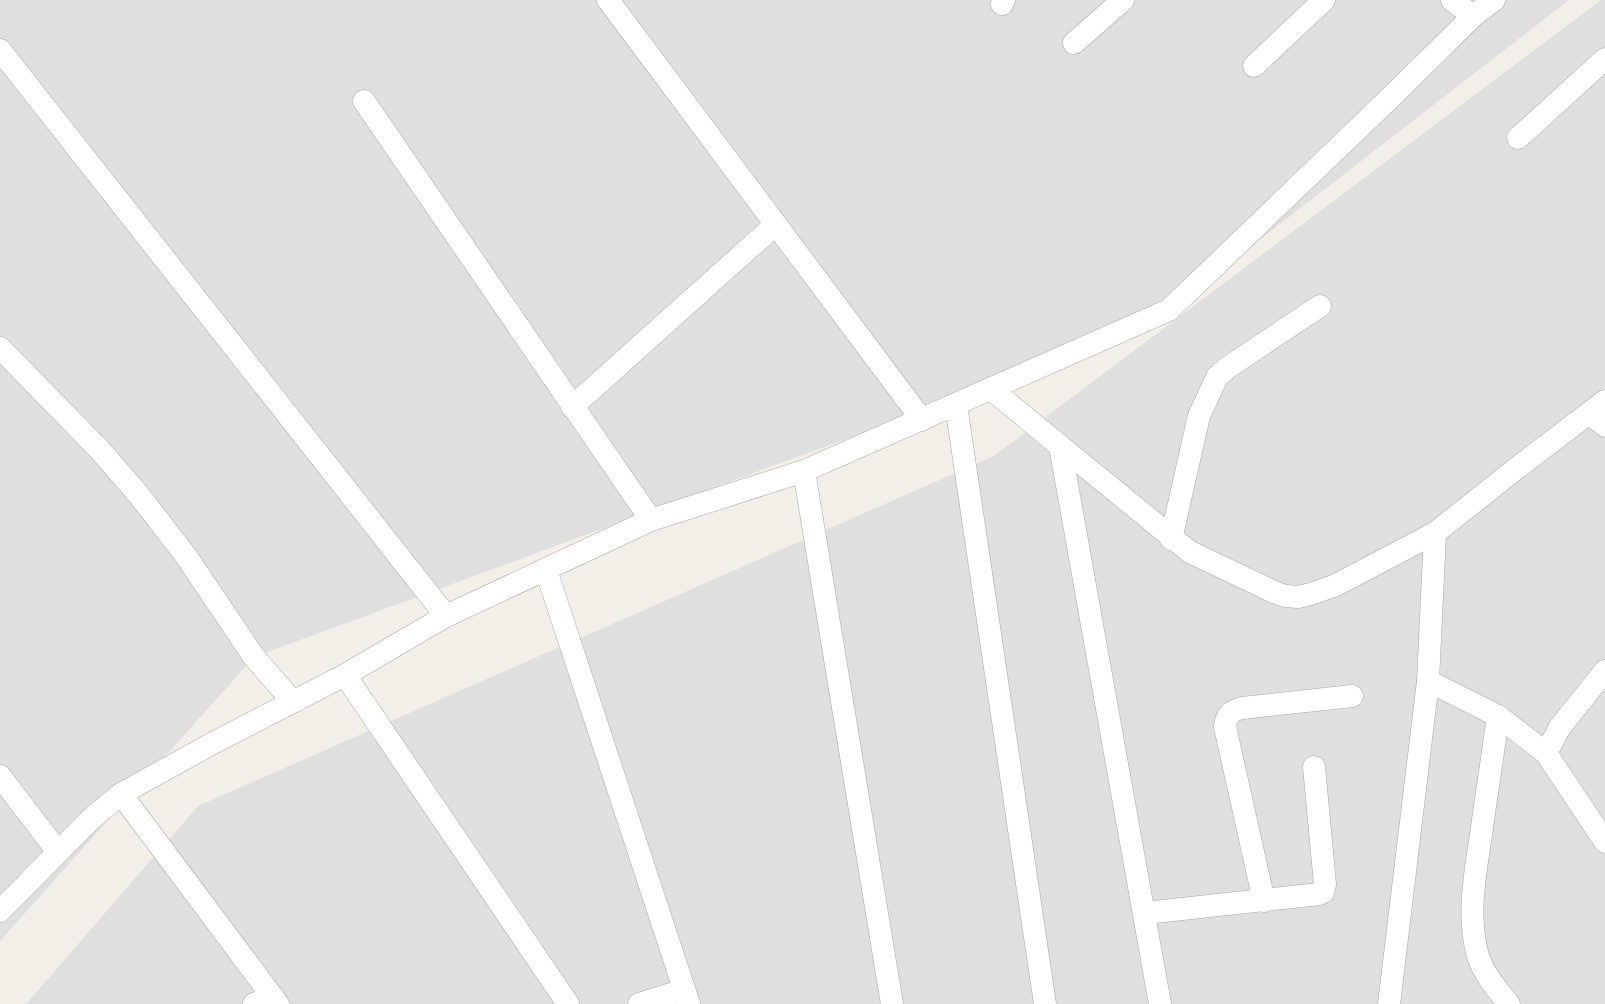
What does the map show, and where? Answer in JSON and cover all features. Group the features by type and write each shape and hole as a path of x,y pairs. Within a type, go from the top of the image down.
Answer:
{"street":[{"path":"608,0 922,420"},
{"path":"1074,43 1123,0"},
{"path":"1254,66 1324,0"},
{"path":"1452,0 1473,16"},
{"path":"0,911 90,820 121,794 345,675 446,616 651,520 804,471 1169,310 1473,16 1494,0"},
{"path":"0,50 446,616"},
{"path":"1518,138 1605,59"},
{"path":"364,101 572,407 651,520"},
{"path":"572,407 775,225"},
{"path":"1171,538 1199,416 1217,377 1227,368 1320,306"},
{"path":"0,348 98,448 138,494 186,556 254,657 293,702"},
{"path":"991,389 1171,538 1204,560 1274,592 1285,596 1298,597 1336,585 1435,533 1600,413"},
{"path":"956,405 1045,1004"},
{"path":"1060,446 1145,913 1160,1004"},
{"path":"804,471 892,1004"},
{"path":"1389,1004 1428,681 1435,533"},
{"path":"546,570 687,997 639,1004"},
{"path":"1546,753 1560,727 1605,671"},
{"path":"345,675 568,1004"},
{"path":"1428,681 1498,716 1546,753 1605,842"},
{"path":"1264,900 1225,727 1228,714 1242,708 1352,696"},
{"path":"1498,716 1473,892 1473,930 1478,956 1485,973 1509,1004"},
{"path":"1145,913 1319,894 1324,889 1314,767"},
{"path":"0,776 58,852"},
{"path":"121,794 268,1002"}],"shaded area":[{"path":"0,0 1569,0 1169,310 1028,372 254,657 0,941"},
{"path":"1601,0 1605,0 1605,1004 26,1004 198,806 994,456"}]}
